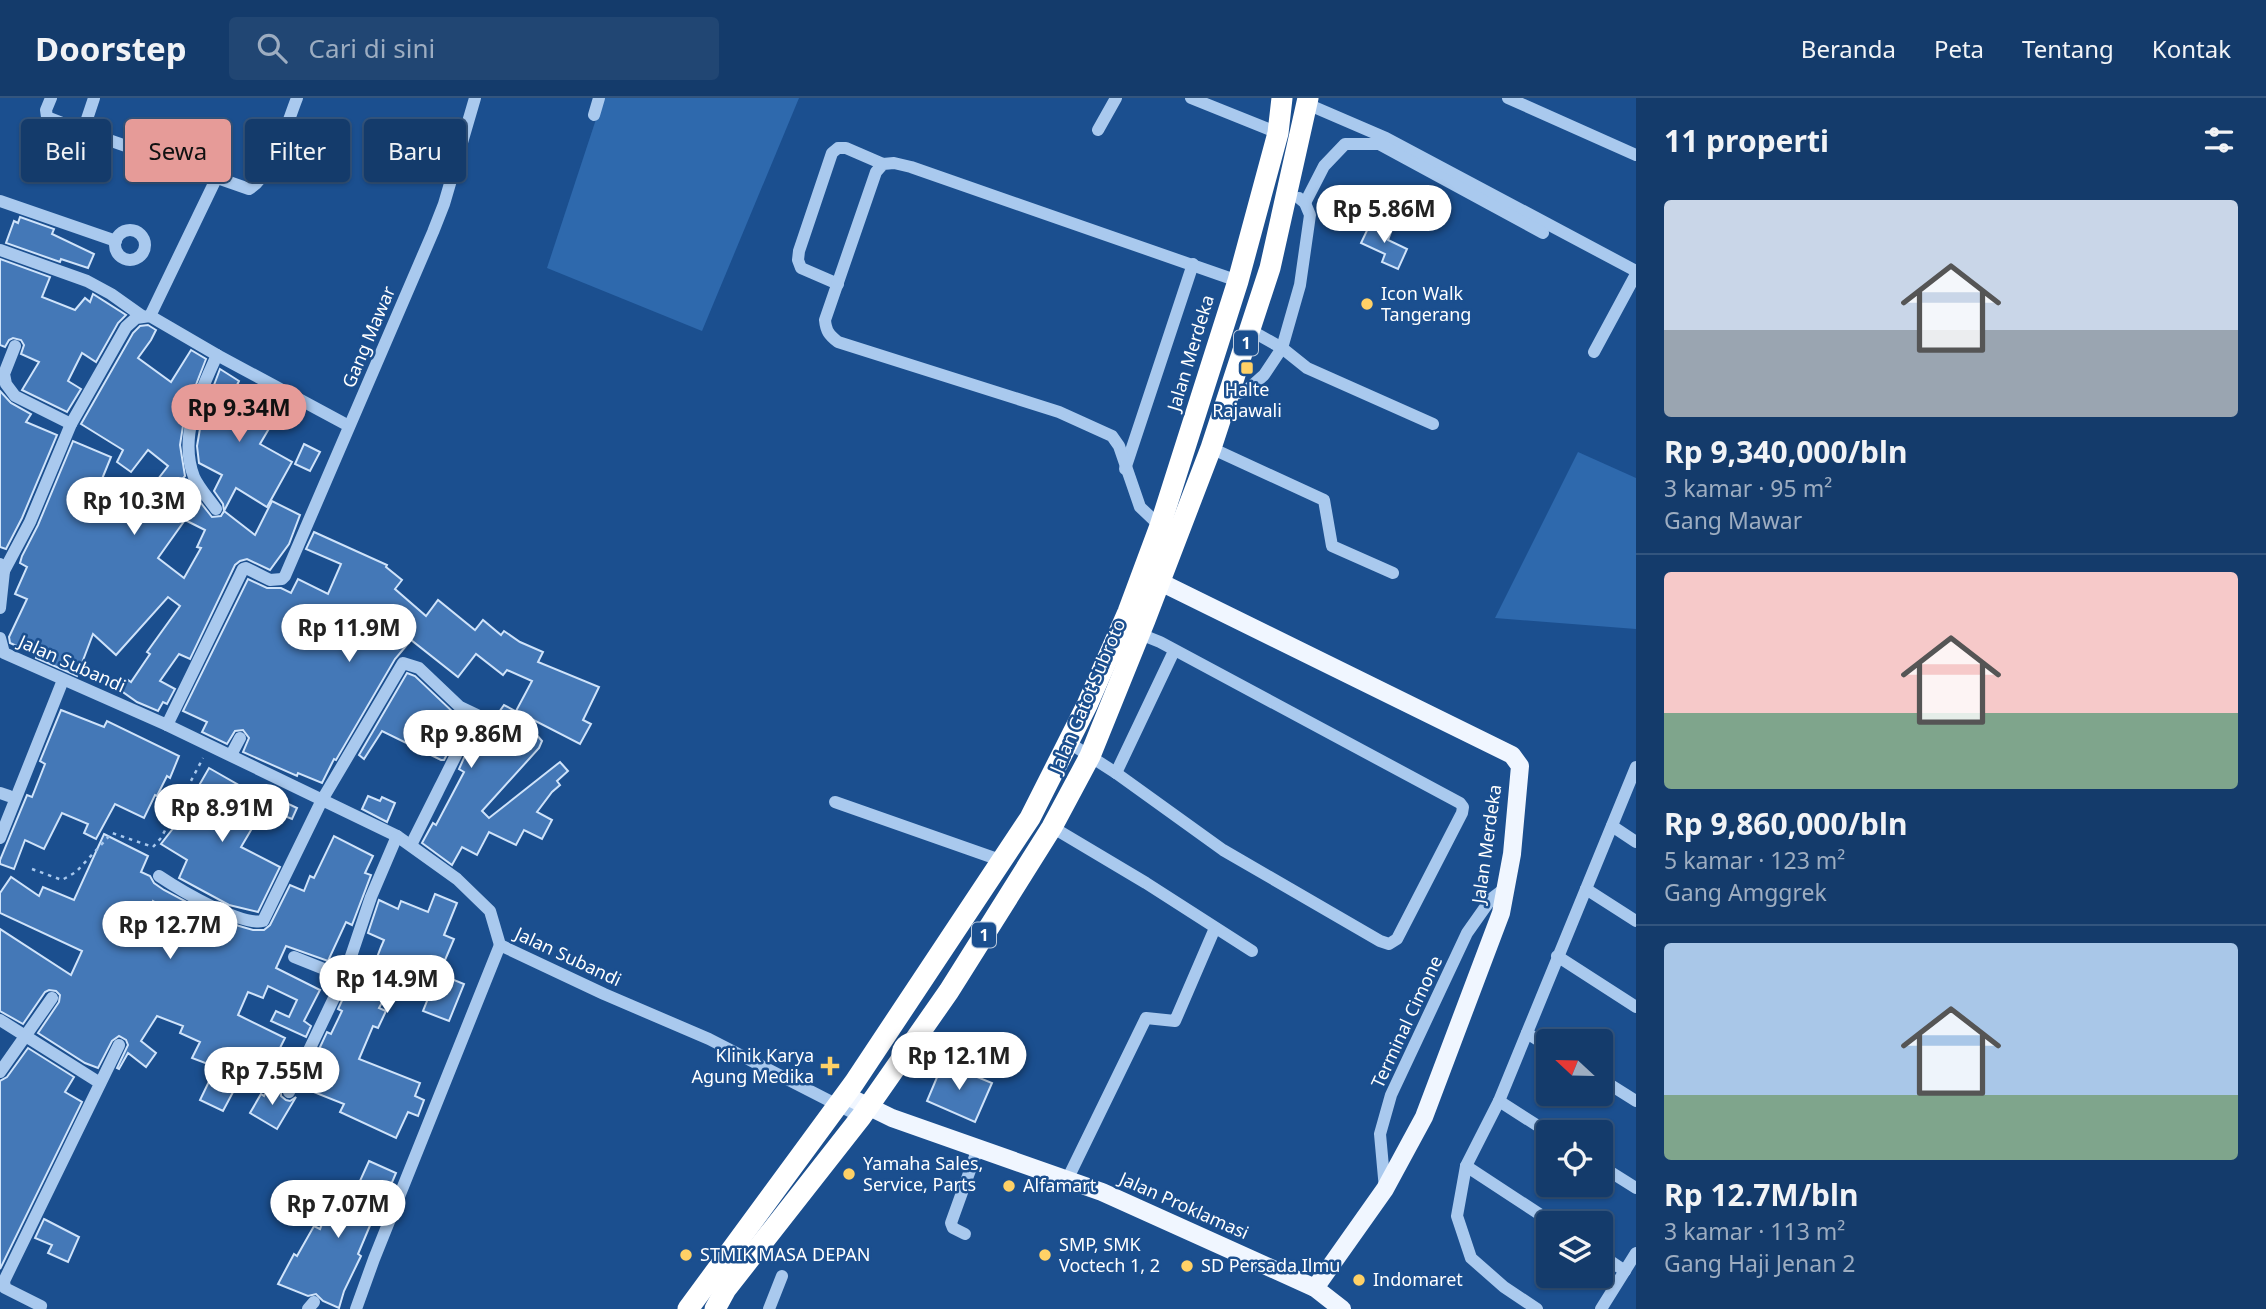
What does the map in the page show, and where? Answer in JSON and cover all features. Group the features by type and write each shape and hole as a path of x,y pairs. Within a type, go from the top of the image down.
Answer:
{"highway":[{"name":"Jalan Merdeka","path":"841,1099 1030,818 1152,578 1160,526 1237,281 1278,133 1282,98"},
{"name":"Jalan Gatot Subroto","path":"715,1309 726,1289 865,1112 949,991 1052,827 1090,757 1140,634 1152,578 1211,448 1270,268 1308,101"},
{"name":"1","path":"688,1309 841,1099"}],"main road":[{"name":"Jalan Merdeka","path":"1152,578 1516,759 1520,772 1508,886 1501,913 1424,1118 1385,1189 1315,1288"},
{"name":"Jalan Proklamasi","path":"841,1099 865,1112 892,1118 1102,1192 1315,1288 1342,1309"}],"street":[{"path":"51,98 46,110 47,117 52,119"},
{"path":"86,119 94,98"},
{"path":"229,182 249,188 257,184 272,159 297,98"},
{"name":"Gang Mawar","path":"167,725 243,569 270,580 282,579 285,576 444,204 475,98"},
{"path":"594,116 599,98"},
{"path":"1098,130 1116,98"},
{"path":"1191,98 1278,133"},
{"path":"1508,98 1636,155"},
{"path":"1308,101 1386,138 1636,273 1594,352"},
{"path":"1305,203 1324,166 1345,144 1378,144 1544,233"},
{"path":"838,284 801,268 798,260 832,153 838,148 846,148 883,164 894,163 911,167 1237,281"},
{"path":"883,164 876,172 825,320 825,328 830,336 838,342 1059,412 1112,436 1119,446 1140,507 1160,526"},
{"path":"0,608 2,568 26,530 71,424 126,327 132,320 146,316 214,182"},
{"path":"1228,396 1246,391 1265,375 1282,348 1300,285 1310,215 1305,203 1288,188"},
{"path":"0,201 116,241"},
{"path":"0,250 87,281 349,426"},
{"path":"1125,469 1193,264"},
{"path":"1250,330 1282,348 1307,368 1433,424"},
{"path":"15,346 5,374 10,390 15,396 71,424"},
{"path":"216,509 195,480 188,455 191,423 217,355"},
{"path":"1211,448 1324,500 1332,545 1393,573"},
{"path":"1068,742 1223,850 1380,941 1389,944 1397,939 1462,813 1463,807 1460,803 1140,634"},
{"name":"Jalan Subandi","path":"0,638 2,655 167,725 397,836 457,879 490,911 500,945 841,1099"},
{"path":"1116,773 1174,650"},
{"path":"159,876 209,906 261,923 271,908 322,800 402,663 419,668 460,707 502,727"},
{"path":"0,838 62,680"},
{"path":"230,755 240,737"},
{"path":"411,845 464,738"},
{"path":"1537,1309 1504,1287 1471,1258 1457,1216 1466,1166 1499,1101 1636,767"},
{"path":"835,802 1000,860"},
{"path":"1612,826 1636,842"},
{"path":"1052,827 1252,951"},
{"path":"289,1092 344,977 371,897 397,836"},
{"name":"Terminal Cimone","path":"1385,1189 1380,1135 1391,1095 1467,933 1491,899 1508,886"},
{"path":"1586,889 1636,921"},
{"path":"1068,1180 1146,1018 1175,1021 1215,928"},
{"path":"356,1309 500,945"},
{"path":"1557,956 1636,1007"},
{"path":"294,957 344,977"},
{"path":"0,1072 52,998"},
{"path":"0,1020 100,1083"},
{"path":"1527,1033 1536,1039"},
{"path":"40,1309 41,1306 5,1288 4,1282 119,1045"},
{"path":"1614,1087 1636,1101"},
{"path":"1499,1101 1536,1125"},
{"path":"965,1234 953,1228 951,1223 978,1148"},
{"path":"1466,1166 1536,1212"},
{"path":"1613,1174 1636,1188"},
{"path":"1601,1309 1636,1253"},
{"path":"1613,1263 1625,1271"},
{"path":"771,1308 782,1276"}],"path":[{"path":"32,869 62,880 76,872 112,833 153,847 161,838 209,745"}],"shaded area":[{"path":"603,98 799,98 702,331 547,268"},
{"path":"1578,452 1636,478 1636,629 1495,618"}],"building":[{"path":"20,217 54,229 52,234 94,254 88,268 61,259 60,262 6,243 14,221 18,223"},
{"path":"1371,222 1391,232 1388,240 1407,249 1398,269 1382,262 1385,254 1361,243"},
{"path":"0,259 50,277 42,297 75,310 85,298 90,302 93,294 126,315 118,323 96,362 82,353 68,381 81,389 67,412 22,390 39,362 21,354 24,345 21,340 13,338 5,347 0,345"},
{"path":"148,325 156,330 138,358 171,382 191,350 206,359 185,413 180,445 185,476 175,488 197,498 212,517 221,516 224,511 255,535 272,501 300,515 289,544 270,570 247,559 235,565 190,659 179,654 160,681 175,689 167,704 163,702 158,711 137,702 120,690 128,680 131,682 150,654 147,652 180,606 168,597 116,655 93,634 77,676 36,658 37,655 10,643 9,637 27,599 15,594 27,567 20,563 22,556 73,441 111,457 93,501 116,510 133,483 148,492 168,466 148,450 131,472 117,462 123,450 81,424 133,333 140,326","holes":["185,520 205,530 197,547 201,548 184,578 158,558"]},
{"path":"220,369 239,381 237,385 257,394 251,407 274,420 260,444 292,462 267,507 236,488 224,511 223,504 214,491 222,475 199,463 197,446 202,417"},
{"path":"0,391 11,403 31,414 26,422 57,435 6,549 0,547"},
{"path":"304,444 320,452 310,471 295,464"},
{"path":"314,532 387,565 386,567 402,580 395,589 426,616 438,600 475,630 483,620 501,635 504,631 543,652 538,662 599,687 583,720 591,724 580,744 516,711 532,681 507,670 503,675 476,654 458,677 411,640 395,659 322,783 298,773 297,776 243,752 249,738 243,730 235,731 227,744 202,732 207,722 183,711 248,579 267,588 281,588 291,593 298,579 328,594 341,564 306,549"},
{"path":"407,673 415,676 456,715 502,736 507,734 511,727 509,722 497,715 504,705 517,712 542,741 539,748 482,811 489,818 560,762 568,771 557,781 560,785 537,812 552,820 542,839 524,830 516,845 489,832 477,855 462,847 452,865 422,843 433,823 436,825 464,772 459,769 473,738 467,731 459,732 444,760 441,760 382,731 364,759 359,755"},
{"path":"61,710 104,727 107,721 179,756 170,778 167,776 144,818 115,804 96,839 84,833 88,824 62,813 44,849 25,840 14,869 0,864 0,860 27,795 32,797 45,764 40,761"},
{"path":"209,768 242,787 240,791 269,807 241,847 280,867 258,912 229,905 179,878 187,860 161,844 178,822"},
{"path":"368,796 380,801 382,797 395,803 387,822 362,809"},
{"path":"278,799 297,808 292,819 272,811"},
{"path":"104,834 148,856 141,872 150,876 154,883 164,890 222,921 253,930 264,930 270,925 290,885 304,891 310,876 314,878 334,836 373,856 365,873 371,875 352,925 346,922 328,961 286,946 276,968 320,990 304,1021 311,1026 306,1037 271,1021 276,1011 289,1017 297,1000 268,986 263,998 248,992 238,1015 285,1038 277,1054 268,1050 261,1064 250,1060 223,1111 200,1100 216,1067 192,1058 200,1042 180,1033 183,1026 157,1016 141,1041 156,1053 146,1067 128,1053 119,1069 117,1068 128,1045 126,1040 119,1036 112,1041 98,1068 85,1063 38,1033 59,1002 60,995 56,991 45,992 23,1024 0,1011 0,929 71,975 82,951 0,913 0,893 11,877 39,896 43,887 74,900","holes":["153,901 178,915 169,938 142,926"]},
{"path":"435,894 457,903 444,935 454,939 439,974 464,984 449,1021 423,1011 431,991 396,977 379,1008 386,1011 378,1028 373,1026 359,1059 420,1083 415,1096 424,1100 418,1116 408,1112 396,1138 340,1112 344,1104 306,1089 317,1061 314,1060 327,1032 331,1034 342,1011 338,1009 346,992 352,995 366,970 371,973 384,940 368,933 379,900 398,909 401,901 428,912"},
{"path":"28,1048 74,1077 65,1092 82,1102 0,1269 0,1081 7,1077"},
{"path":"943,1063 992,1083 975,1122 927,1101"},
{"path":"269,1085 281,1090 281,1096 286,1100 290,1101 296,1097 277,1129 250,1113"},
{"path":"369,1161 396,1173 390,1187 387,1185 339,1308 323,1301 316,1294 308,1296 278,1284 294,1254 297,1256 314,1226 320,1229 338,1185 355,1192"},
{"path":"44,1219 79,1237 68,1262 48,1253 52,1245 35,1238"}],"place":[{"name":"Icon Walk Tangerang","path":"1367,304"},
{"name":"Halte Rajawali","path":"1247,368"},
{"name":"Klinik Karya Agung Medika","path":"830,1066"},
{"name":"Yamaha Sales, Service, Parts","path":"849,1174"},
{"name":"Alfamart","path":"1009,1186"},
{"name":"STMIK MASA DEPAN","path":"686,1255"},
{"name":"SMP, SMK Voctech 1, 2","path":"1045,1255"},
{"name":"SD Persada Ilmu","path":"1187,1266"},
{"name":"Indomaret","path":"1359,1280"}]}
